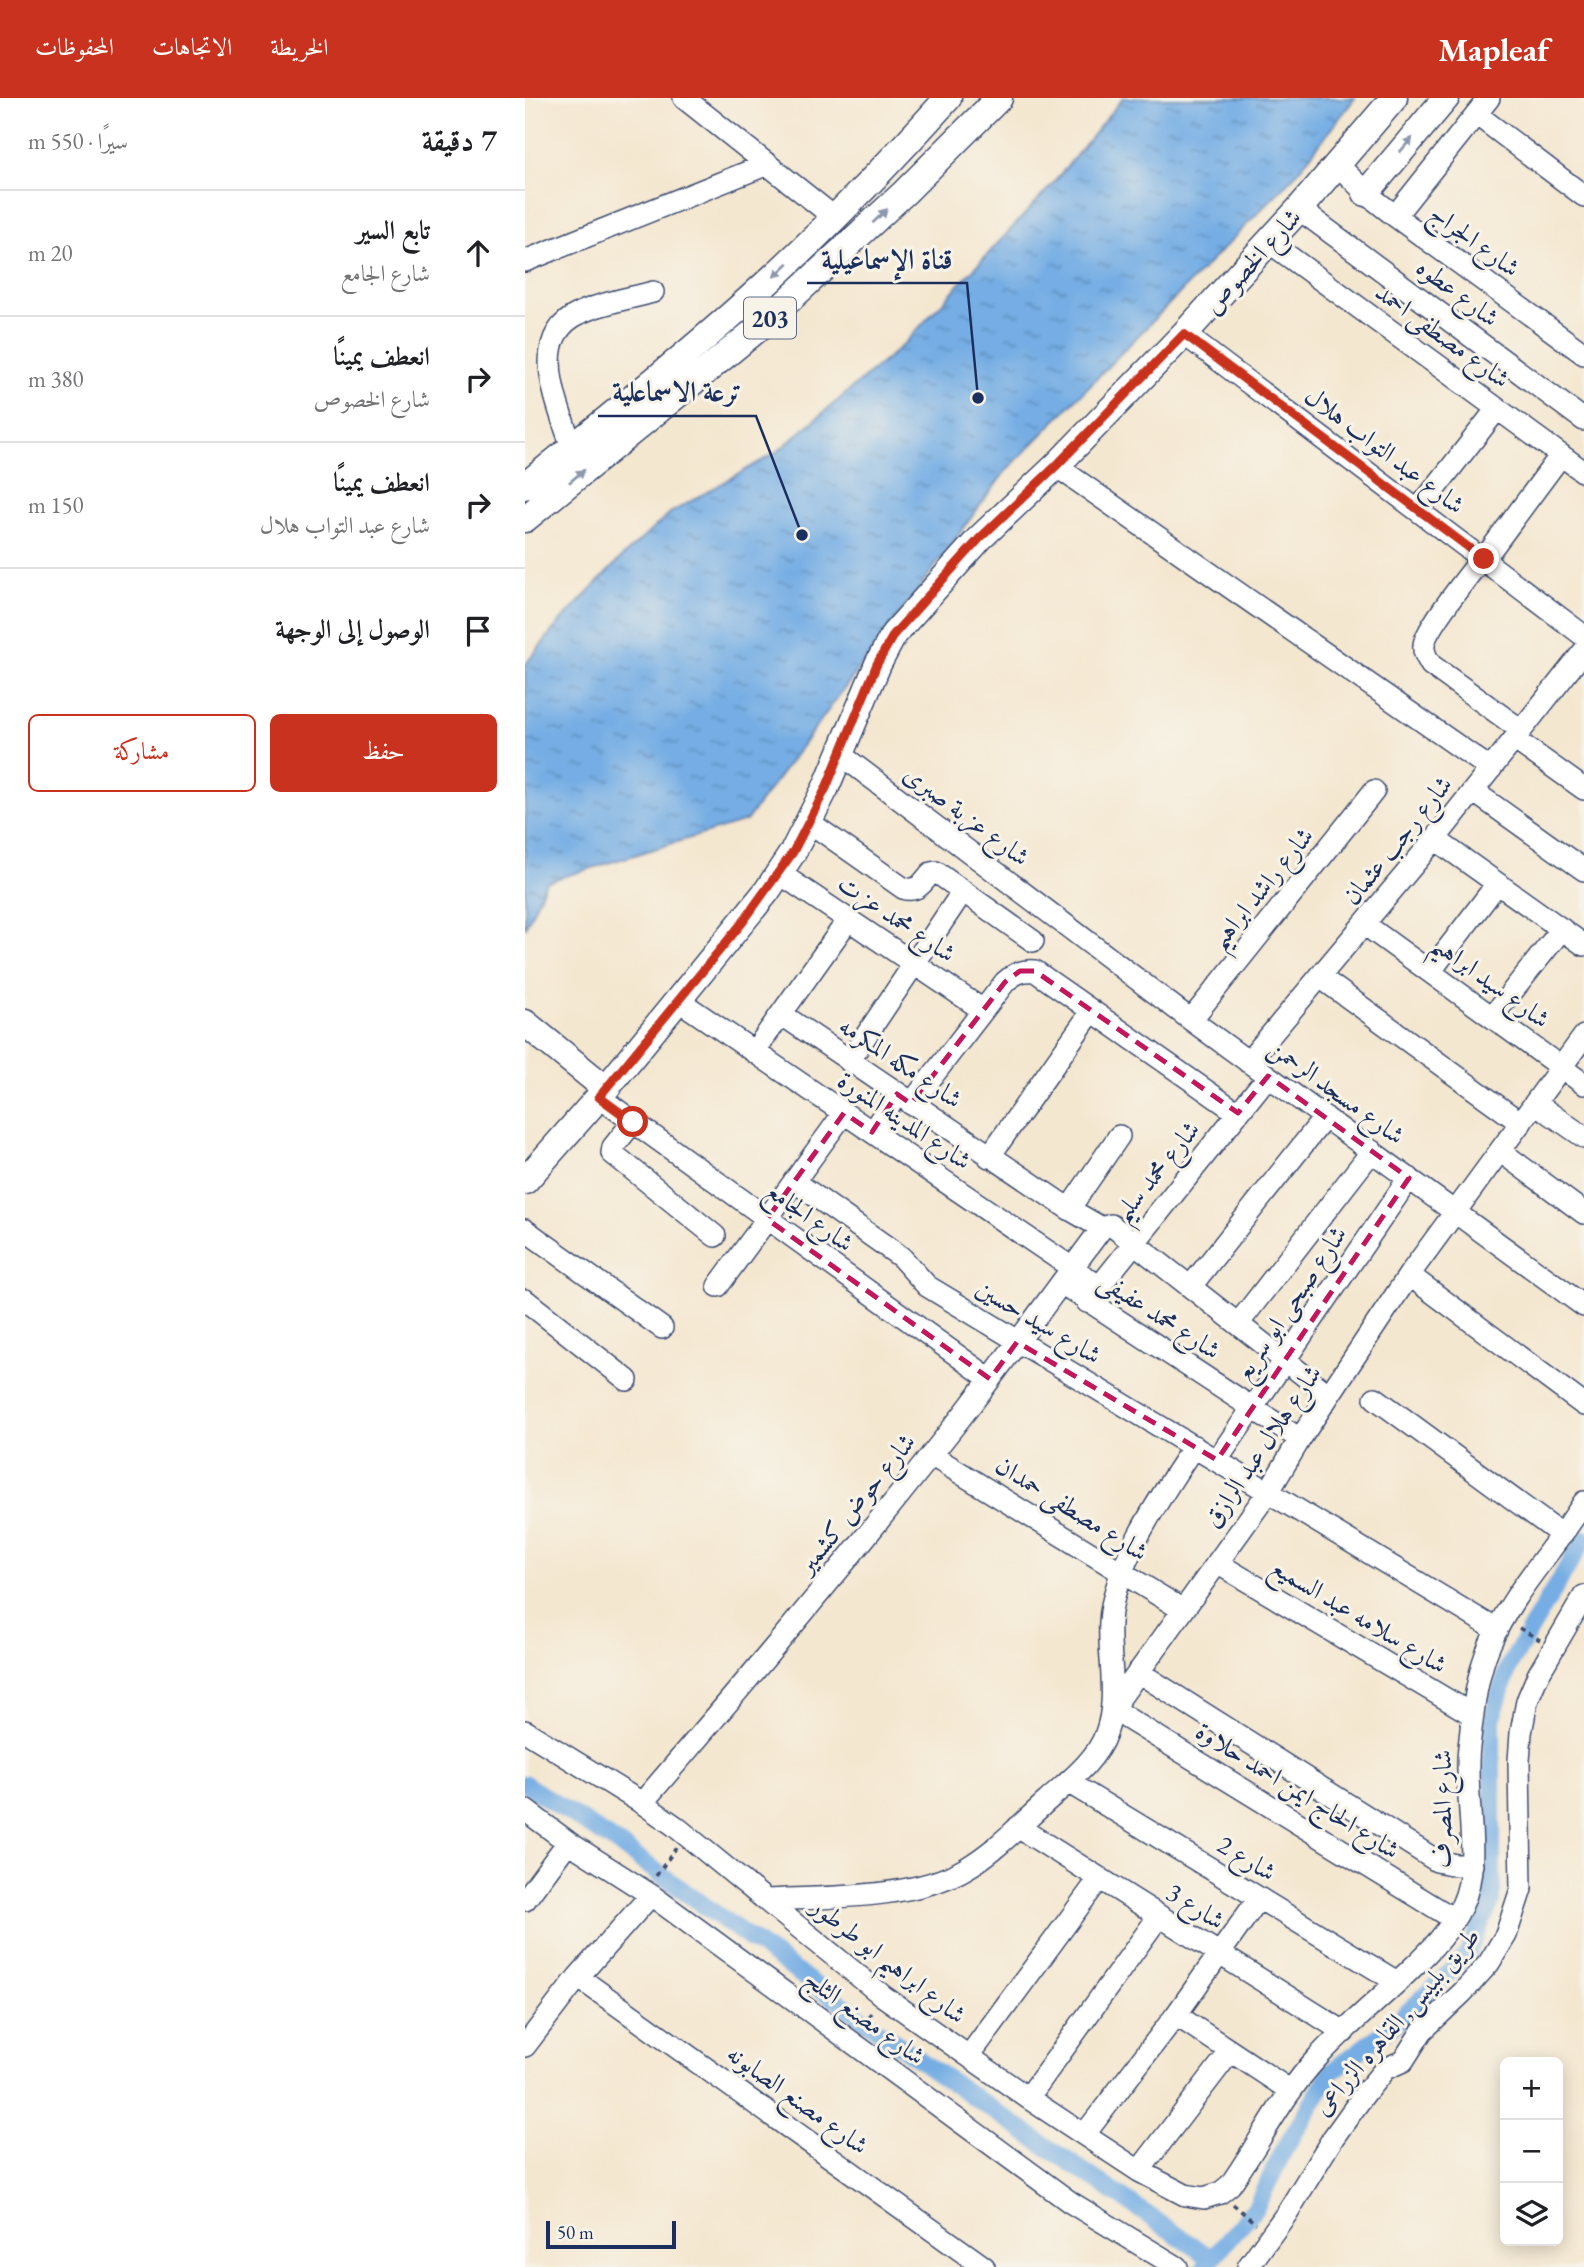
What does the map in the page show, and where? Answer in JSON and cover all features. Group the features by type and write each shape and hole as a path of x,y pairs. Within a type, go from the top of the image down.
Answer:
{"main road":[{"name":"203","path":"525,486 723,323 835,218 948,98"},
{"name":"203","path":"525,519 761,326 905,192 999,98"},
{"name":"شارع الخصوص","path":"525,1181 742,923 779,873 809,822 877,664 894,634 980,538 1056,466 1184,334 1299,209 1394,98"},
{"path":"1366,192 1446,98"},
{"path":"525,1023 573,1061 602,1092"}],"street":[{"path":"684,98 835,218"},
{"path":"1395,216 1482,106 1584,197"},
{"path":"525,261 768,164"},
{"name":"شارع الجراج","path":"1338,165 1395,216 1584,354"},
{"name":"شارع عطوه","path":"1299,209 1584,420"},
{"name":"شارع مصطفى احمد","path":"1269,242 1584,472"},
{"path":"572,448 552,383 549,357 551,343 561,325 581,312 653,292"},
{"name":"شارع عبد التواب هلال","path":"1184,334 1584,636"},
{"path":"1418,510 1497,409"},
{"path":"1560,455 1430,629 1424,642 1425,655 1431,665 1584,789"},
{"path":"1056,466 1491,769"},
{"name":"شارع رجب عثمان","path":"1248,1062 1435,839 1584,651"},
{"name":"شارع عزبة صبرى","path":"840,754 1059,920"},
{"name":"شارع راشد ابراهيم","path":"1191,1020 1374,791"},
{"path":"1473,791 1584,870"},
{"path":"809,822 903,888 918,888 933,872 1033,941"},
{"path":"1435,839 1584,945"},
{"name":"شارع محمد عزت","path":"779,873 983,1010"},
{"path":"1430,972 1497,884"},
{"path":"849,1061 963,891"},
{"path":"754,1052 848,920"},
{"name":"شارع مسجد الرحمن","path":"1059,920 1248,1062 1584,1306"},
{"name":"شارع سيد ابراهيم","path":"1364,924 1584,1084"},
{"path":"1492,1017 1562,929"},
{"path":"872,1132 983,1010 1005,982 1013,974 1027,970 1035,971 1238,1113"},
{"path":"1319,977 1521,1123"},
{"name":"شارع المدينه المنورة","path":"678,1000 872,1132 1066,1275"},
{"path":"989,1157 1092,1011"},
{"name":"شارع مكه المكرمه","path":"781,1014 1069,1209 1135,1243 1328,1395"},
{"name":"شارع هلال عبد الرازق","path":"1112,1709 1269,1491 1328,1395 1409,1275 1584,1036"},
{"name":"شارع محمد سليم","path":"1093,1294 1268,1076"},
{"name":"شارع الجامع","path":"602,1092 633,1122 990,1379"},
{"path":"1535,1103 1584,1137"},
{"path":"718,1286 844,1113"},
{"path":"1191,1286 1325,1117"},
{"path":"633,1122 613,1147 612,1153 716,1236"},
{"path":"1069,1209 1119,1136"},
{"path":"1238,1324 1372,1151"},
{"path":"1500,1151 1584,1213"},
{"name":"شارع صبحى ابو سريع","path":"1217,1460 1409,1178"},
{"name":"شارع سيد حسين","path":"794,1181 901,1257 927,1286 1269,1491"},
{"name":"شارع حوض كشمير","path":"642,1803 770,1654 931,1455 1105,1226"},
{"path":"525,1230 662,1328"},
{"name":"شارع محمد عفيفى","path":"1066,1275 1300,1439"},
{"path":"1409,1275 1584,1405"},
{"path":"525,1300 627,1380"},
{"path":"1375,1398 1562,1535"},
{"path":"767,1900 857,1896 939,1881 965,1869 994,1849 1068,1782 1097,1751 1106,1734 1112,1709 1110,1621 1114,1596 1123,1572 1156,1506 1194,1446"},
{"name":"شارع مصطفى حمدان","path":"931,1455 1183,1610"},
{"path":"1269,1491 1507,1629"},
{"name":"شارع المصرف","path":"1232,2195 1291,2091 1317,2058 1433,1948 1454,1919 1469,1888 1472,1865 1468,1751 1482,1666 1507,1629 1533,1573 1584,1502"},
{"name":"شارع سلامه عبد السميع","path":"1217,1563 1473,1715"},
{"name":"طريق بلبيس, القاهره الزراعى","path":"1248,2267 1287,2213 1354,2107 1385,2069 1403,2061 1422,2031 1489,1963 1506,1934 1521,1889 1518,1762 1527,1701 1538,1675 1584,1596"},
{"path":"1138,1672 1437,1861 1472,1865"},
{"name":"شارع الحاج ايمن احمد حلاوة","path":"1112,1709 1454,1919"},
{"name":"شارع ابراهيم ابو طرطور","path":"525,1731 675,1826 883,1996 1084,2135 1139,2171 1185,2195 1204,2198 1220,2193 1232,2195"},
{"name":"شارع 2","path":"1068,1782 1397,1982"},
{"name":"شارع مصنع الثلج","path":"525,1810 568,1842 652,1888 1070,2202 1172,2265"},
{"name":"شارع 3","path":"1018,1827 1344,2032"},
{"path":"525,1899 568,1842"},
{"path":"969,2056 1100,1879"},
{"path":"525,2046 652,1888"},
{"path":"1084,2135 1176,2015 1259,1898"},
{"path":"1028,2098 1159,1916"},
{"name":"شارع مصنع الصابونه","path":"578,1977 984,2267"},
{"path":"1176,2015 1291,2091"},
{"path":"1139,2171 1230,2052"}],"path":[{"path":"1507,1629 1538,1639"},
{"path":"652,1888 667,1860"},
{"path":"855,2034 876,2006"},
{"path":"1232,2195 1257,2224"}],"highlighted area":[{"path":"1020,971 1035,971 1238,1113 1268,1076 1409,1178 1217,1460 1017,1342 990,1379 767,1219 844,1113 872,1132 897,1094 911,1104 1005,982"}],"water":[{"path":"1123,98 1355,98 1295,175 1005,472 746,821 546,882 525,928 525,665 558,624 621,558 670,513 777,452 904,344 1052,185"}],"waterway":[{"path":"1205,2267 1256,2207 1284,2150 1331,2072 1396,2023 1466,1957 1492,1900 1492,1718 1509,1666 1584,1539"},
{"path":"525,1784 618,1844 931,2068 1211,2258"}],"place":[{"name":"قناة الإسماعيلية","path":"978,398"},
{"name":"ترعة الاسماعلية","path":"802,535"}],"route":[{"path":"633,1122 599,1097 742,923 793,852 826,788 877,664 894,634 980,538 1056,466 1184,334 1484,559"}]}
